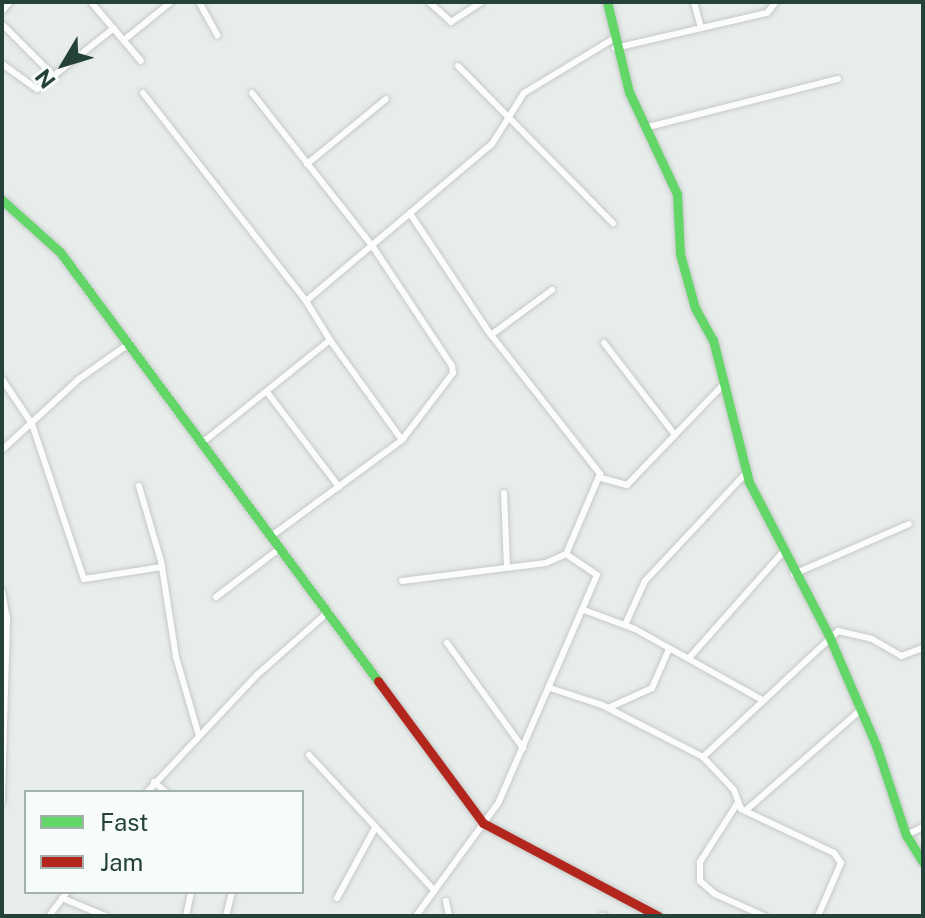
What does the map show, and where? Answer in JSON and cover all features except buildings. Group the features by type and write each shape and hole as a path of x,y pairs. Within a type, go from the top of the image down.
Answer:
{"street":[{"path":"2,11 10,2"},
{"path":"91,2 141,61"},
{"path":"124,40 171,2"},
{"path":"199,2 217,35"},
{"path":"429,2 451,22 482,2"},
{"path":"607,2 614,43 629,92 677,194 680,254 695,308 713,340 747,472 783,552 829,636 862,709 906,835 923,862"},
{"path":"694,2 701,28"},
{"path":"306,301 492,144 524,93 614,43 767,13 776,2"},
{"path":"2,24 55,77"},
{"path":"2,64 35,89 55,77 114,28"},
{"path":"458,66 510,115 613,223"},
{"path":"648,127 838,79"},
{"path":"143,93 306,301 330,340 402,440"},
{"path":"252,93 373,247 453,370 402,440 270,537"},
{"path":"307,164 386,99"},
{"path":"2,200 60,252 483,823 658,916"},
{"path":"411,215 491,335 601,478 627,485 724,384"},
{"path":"491,335 552,290"},
{"path":"202,443 330,340"},
{"path":"2,450 79,379 130,343"},
{"path":"604,343 675,435"},
{"path":"2,379 32,424 84,579 162,567"},
{"path":"267,392 339,487"},
{"path":"625,625 645,581 747,472"},
{"path":"566,554 601,478"},
{"path":"139,486 162,567 174,650 199,736"},
{"path":"504,493 507,568"},
{"path":"794,574 909,524"},
{"path":"216,597 279,549"},
{"path":"689,658 783,552"},
{"path":"402,581 507,568 566,554 597,575 499,802 416,916"},
{"path":"2,591 2,802"},
{"path":"584,610 625,625 762,700"},
{"path":"148,790 258,674 326,614"},
{"path":"703,757 829,636 849,631 901,656 923,648"},
{"path":"447,643 523,748"},
{"path":"608,708 652,688 669,649"},
{"path":"550,688 608,708 703,757 734,790 737,804 745,811 838,857 834,885 818,916"},
{"path":"745,811 862,709"},
{"path":"309,755 434,890"},
{"path":"154,782 164,790"},
{"path":"737,804 700,862 700,881 715,894 764,916"},
{"path":"906,835 923,827"},
{"path":"337,898 375,828"},
{"path":"186,916 191,894"},
{"path":"226,916 232,894"},
{"path":"49,916 64,895 105,916"},
{"path":"446,901 449,916"}],"traffic: fast":[{"path":"607,2 629,92 677,194 680,254 695,308 713,340 749,482 829,636 876,745 906,835 923,862"},
{"path":"2,200 60,252 378,681"}],"traffic: jam":[{"path":"378,681 483,823 658,916"}]}
